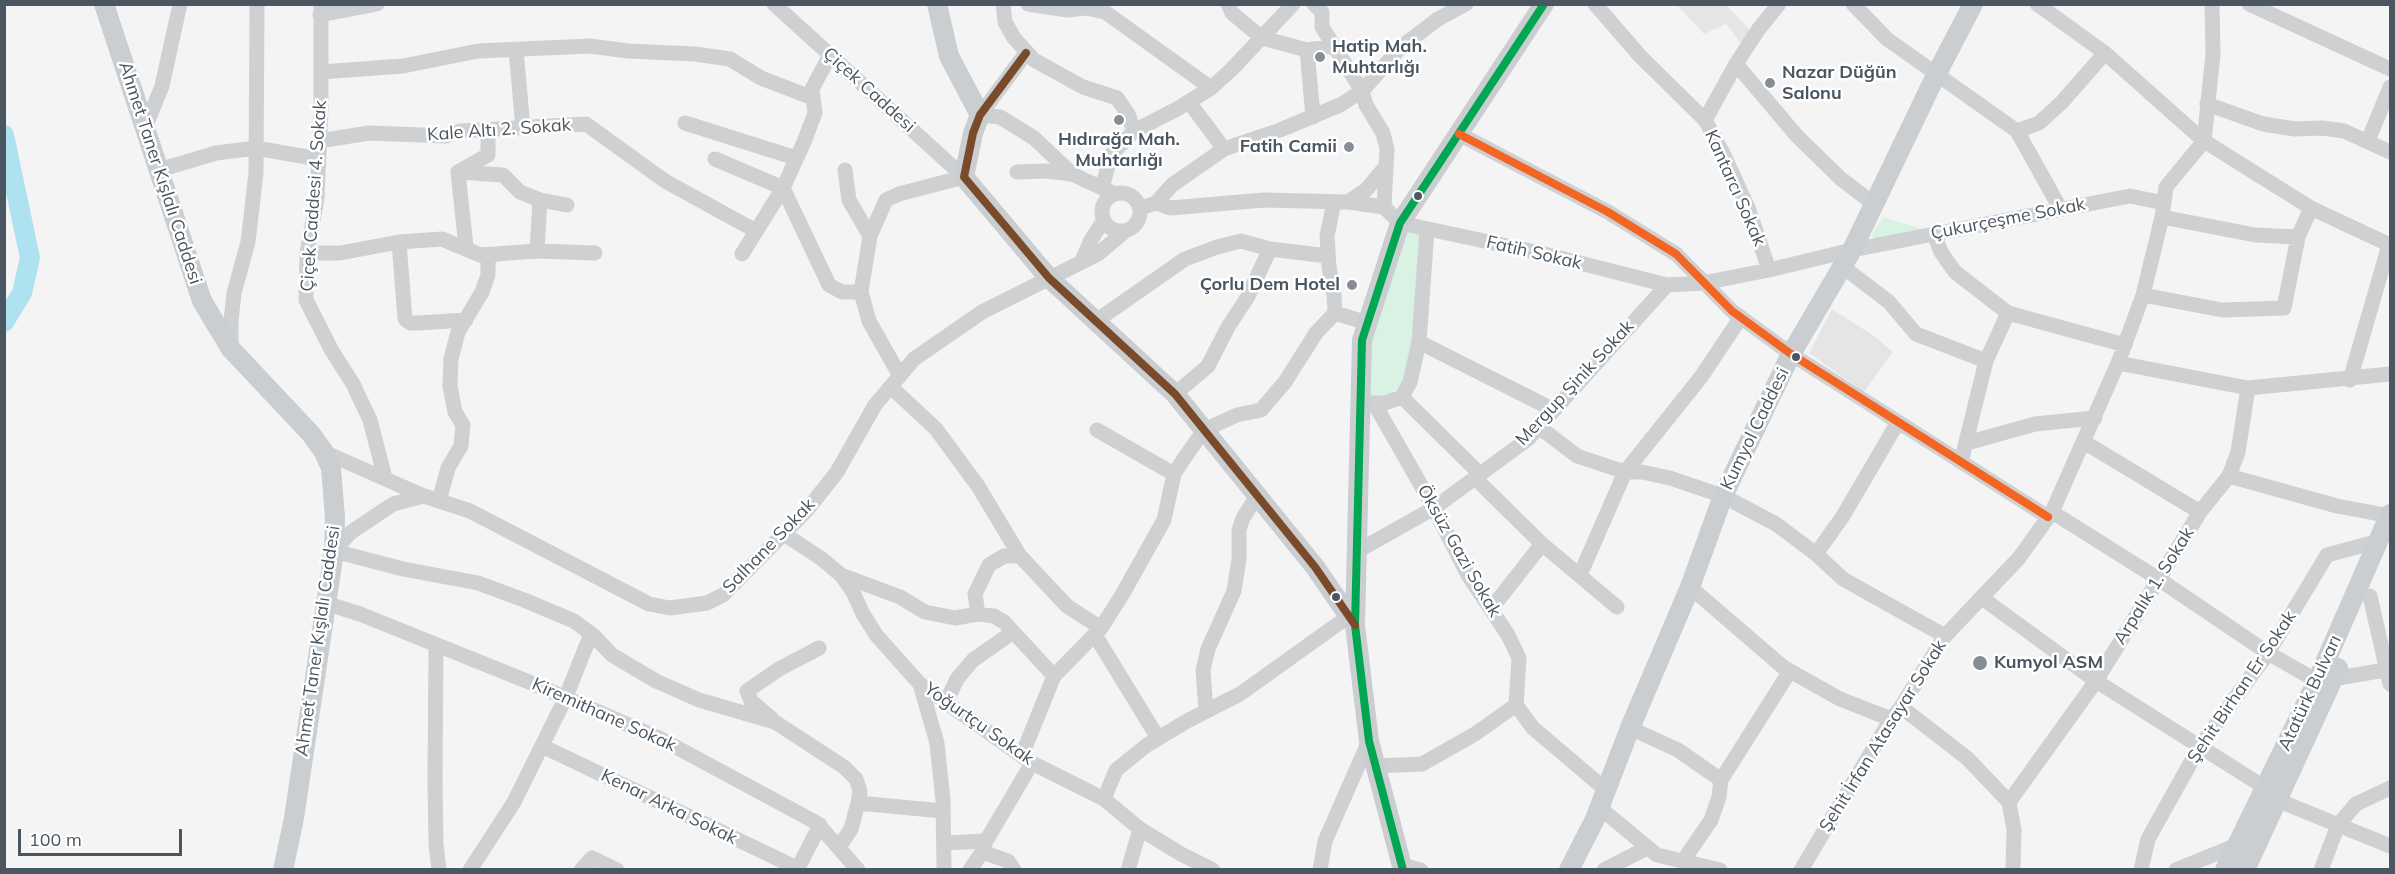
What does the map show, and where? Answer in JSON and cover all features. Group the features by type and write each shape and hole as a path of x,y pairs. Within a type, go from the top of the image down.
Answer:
{"main road":[{"name":"Ahmet Taner Kışlalı Caddesi","path":"104,4 202,301 231,348 310,434 324,452 331,468 334,551 294,818 283,870"},
{"path":"937,4 949,56 980,115 973,133 964,177 1049,278 1175,394 1315,567 1352,621"},
{"path":"1402,867 1370,741 1352,621 1367,403 1362,340 1400,223 1544,4"},
{"name":"Kumyol Caddesi","path":"1569,870 1603,799 1630,728 1690,587 1723,496 1791,354 1847,259 1875,206 1937,73 1974,4"},
{"name":"Atatürk Bulvarı","path":"2325,680 2370,596 2385,545 2390,515"},
{"name":"Atatürk Bulvarı","path":"2225,870 2237,845 2270,794 2325,680 2385,545"},
{"name":"Atatürk Bulvarı","path":"2245,870 2270,794"}],"street":[{"path":"145,128 162,86 180,4"},
{"path":"231,348 234,293 248,242 256,173 257,4"},
{"path":"320,10 377,4"},
{"name":"Çiçek Caddesi","path":"774,4 964,177"},
{"path":"1003,4 1005,22 1014,38 1034,60 1083,87 1117,98 1128,114 1134,131"},
{"path":"1028,4 1067,10 1105,8 1211,88"},
{"path":"1228,4 1233,13 1262,38 1307,50 1333,46"},
{"path":"1017,172 1046,171 1072,174 1109,191 1128,194 1134,197 1141,208 1139,221 1135,226 1124,232 1112,230 1104,220 1102,208 1109,197 1109,191 1111,155 1134,131 1211,88 1293,4"},
{"path":"1141,208 1156,203 1172,185 1224,149 1340,105 1362,90 1439,10 1466,4"},
{"name":"Kantarcı Sokak","path":"1595,4 1640,56 1705,120 1724,153 1749,210 1769,270"},
{"path":"1705,120 1736,64 1758,30 1779,4"},
{"path":"1853,4 1887,39 2017,131 2060,208"},
{"path":"2037,4 2105,53 2204,141 2311,208 2390,245 2350,380"},
{"path":"2249,4 2391,69"},
{"path":"2204,141 2213,54 2211,6"},
{"path":"1322,7 1322,27 1362,90 1366,105 1383,133 1387,149 1384,207"},
{"name":"Çiçek Caddesi 4. Sokak","path":"320,10 321,72 317,199 307,253 306,300 332,351 353,384 370,420 385,478"},
{"path":"321,72 403,66 478,51 590,46 730,59 761,78 813,98"},
{"path":"516,50 523,128"},
{"path":"1307,50 1313,117"},
{"path":"980,115 1026,52"},
{"path":"2017,131 2039,123 2062,102 2105,53"},
{"path":"742,254 783,188 815,113 812,89 830,55"},
{"path":"1736,64 1797,136 1840,178 1875,206"},
{"path":"2368,141 2391,87"},
{"path":"1189,102 1224,149"},
{"path":"2207,104 2263,124 2295,129 2344,130 2391,152"},
{"path":"980,115 1000,117 1034,138 1072,174"},
{"path":"685,123 796,158"},
{"name":"Kale Altı 2. Sokak","path":"319,141 369,133 446,136 460,131 586,124 664,181 756,231"},
{"path":"458,172 488,155 488,129"},
{"path":"1459,134 1608,212 1676,254 1703,283 1741,317 1791,354 1961,462 2157,578 2268,652 2325,680 2390,674 2370,596"},
{"name":"Şehit İrfan Atasayar Sokak","path":"1801,870 1891,719 1901,707 1945,636 2019,558 2050,514 2095,418 2143,295 2163,210 2166,187 2204,141"},
{"path":"159,170 216,153 256,148 318,159"},
{"path":"715,159 783,188 830,285 842,292 861,292"},
{"path":"970,870 984,847 1027,759 1054,676 1098,631 1122,594 1164,520 1174,474 1204,430 1237,415 1261,410 1285,382 1316,333 1335,313 1328,256 1328,236 1341,202 1366,190 1386,166"},
{"path":"844,170 849,200 870,236"},
{"path":"458,172 503,176 520,192 540,200 567,205"},
{"path":"458,172 466,247"},
{"path":"964,177 899,194 886,200 870,236 861,292 869,321 895,381 936,429 978,486 1020,556 1067,606 1098,631 1158,738"},
{"name":"Çukurçeşme Sokak","path":"1703,283 1769,270 1847,259 1934,234 2130,196 2163,210 2255,235 2298,237"},
{"path":"537,251 540,200"},
{"path":"1156,203 1170,208 1264,200 1341,202 1384,207 1400,223"},
{"path":"2143,295 2222,310 2284,308 2298,237 2311,208"},
{"path":"1082,261 1091,240 1104,220"},
{"name":"Fatih Sokak","path":"1400,223 1536,252 1667,285"},
{"path":"1367,403 1384,403 1402,397 1410,382 1419,342 1427,230"},
{"name":"Salhane Sokak","path":"324,452 431,499 470,511 649,604 670,608 707,603 723,595 807,510 837,472 875,405 914,359 944,336 982,312 1098,254 1124,232"},
{"path":"1934,234 1941,252 1955,272 2008,313 2125,345"},
{"path":"307,253 340,253 399,242 442,239 466,247 480,255 537,251 595,253"},
{"path":"1096,321 1185,259 1241,241 1270,249 1328,256"},
{"path":"399,242 405,318 417,323 466,320"},
{"path":"1175,394 1208,366 1228,327 1247,298 1270,249"},
{"path":"495,254 488,259 488,275 482,292 458,332 451,359 450,386 455,412 463,425 461,446 431,499 393,504 350,533 334,551 403,569 478,583 574,621 612,655 656,681 699,700 775,722"},
{"path":"1847,259 1916,333 1986,361"},
{"path":"1667,285 1703,283"},
{"name":"Mergup Şinik Sokak","path":"1356,552 1434,508 1528,439 1667,285"},
{"path":"1335,313 1367,323"},
{"path":"1961,462 1986,361 2008,313"},
{"path":"1580,575 1625,472 1701,377 1741,317"},
{"path":"1419,342 1554,410"},
{"path":"2118,363 2248,388 2350,380 2391,374"},
{"name":"Arpalık 1. Sokak","path":"2009,802 2096,681 2157,578 2200,512 2229,476 2238,452 2248,388"},
{"path":"1402,397 1542,544 1617,607"},
{"name":"Öksüz Gazi Sokak","path":"1367,403 1434,508 1468,575 1508,635 1519,658 1516,705"},
{"path":"1966,443 2035,424 2095,418"},
{"path":"1816,554 1843,516 1898,422"},
{"path":"1539,427 1577,456 1625,472 1642,472 1670,478 1723,496 1776,524 1816,554 1843,579 1945,636"},
{"path":"1097,430 1174,474"},
{"path":"2084,442 2200,512"},
{"path":"2229,476 2337,506 2390,515"},
{"path":"1206,711 1203,670 1208,649 1234,591 1239,559 1239,530 1243,518 1257,496"},
{"name":"Yoğurtçu Sokak","path":"784,534 822,559 841,576 853,592 877,636 920,684 1027,759 1104,799 1140,829 1213,870"},
{"path":"1491,609 1542,544"},
{"name":"Şehit Birhan Er Sokak","path":"2141,870 2148,839 2200,746 2268,652 2327,555 2385,545"},
{"path":"978,614 975,594 989,565 1004,556 1020,556"},
{"path":"841,576 900,597 925,612 955,618 978,614 994,616 1004,622 1054,676"},
{"path":"1690,587 1790,671 1840,699 1891,719"},
{"path":"1982,598 2096,681 2200,746 2270,794 2391,846"},
{"name":"Kiremithane Sokak","path":"325,603 360,614 529,682 661,739 728,772 820,825 858,870"},
{"path":"1104,799 1116,770 1158,738 1240,694 1352,621"},
{"path":"946,702 957,679 973,660 1013,633"},
{"path":"470,870 514,802 565,699 591,634"},
{"path":"436,646 435,781 436,844 439,870"},
{"path":"819,648 778,669 747,691 751,701 775,722 844,767 856,779 860,791 858,803 851,828 839,847"},
{"path":"1683,861 1711,820 1719,797 1721,780 1790,671"},
{"path":"920,684 937,743 944,811 944,870"},
{"path":"1376,766 1422,764 1475,734 1516,705 1533,728 1603,799 1652,852 1665,870"},
{"path":"1901,707 1967,758 2009,802 2014,830 2013,870"},
{"path":"1630,728 1678,750 1721,780"},
{"path":"1320,870 1325,842 1370,741"},
{"name":"Kenar Arka Sokak","path":"542,746 797,869 820,825"},
{"path":"2321,870 2338,825 2356,804 2391,788"},
{"path":"858,803 944,811"},
{"path":"1128,870 1140,829"},
{"path":"944,843 984,847 1008,861 1014,870"},
{"path":"2176,870 2237,845"},
{"path":"1604,870 1652,852 1720,870"},
{"path":"587,864 617,870"},
{"path":"1402,867 1421,870"}],"shaded area":[{"path":"1677,5 1726,5 1751,31 1741,43 1726,24 1704,34"},
{"path":"1832,309 1874,336 1893,352 1864,392 1809,353"}],"green space":[{"path":"1883,217 1929,231 1877,239 1871,236"},
{"path":"1407,229 1427,230 1410,382 1389,394 1366,397 1368,343"}],"waterway":[{"path":"4,135 30,258 22,293 4,322"}],"transit line":[{"path":"1403,870 1369,741 1355,625 1362,340 1400,223 1544,4"},
{"path":"1026,53 980,115 973,133 964,177 1049,278 1175,394 1315,567 1355,625"},
{"path":"1459,134 1608,212 1676,254 1732,311 1791,354 2048,517"}],"place":[{"name":"Hatip Mah. Muhtarlığı","path":"1320,57"},
{"name":"Nazar Düğün Salonu","path":"1770,83"},
{"name":"Hıdırağa Mah. Muhtarlığı","path":"1119,120"},
{"name":"Fatih Camii","path":"1349,147"},
{"name":"Çorlu Dem Hotel","path":"1352,285"},
{"name":"Kumyol ASM","path":"1980,663"}]}
